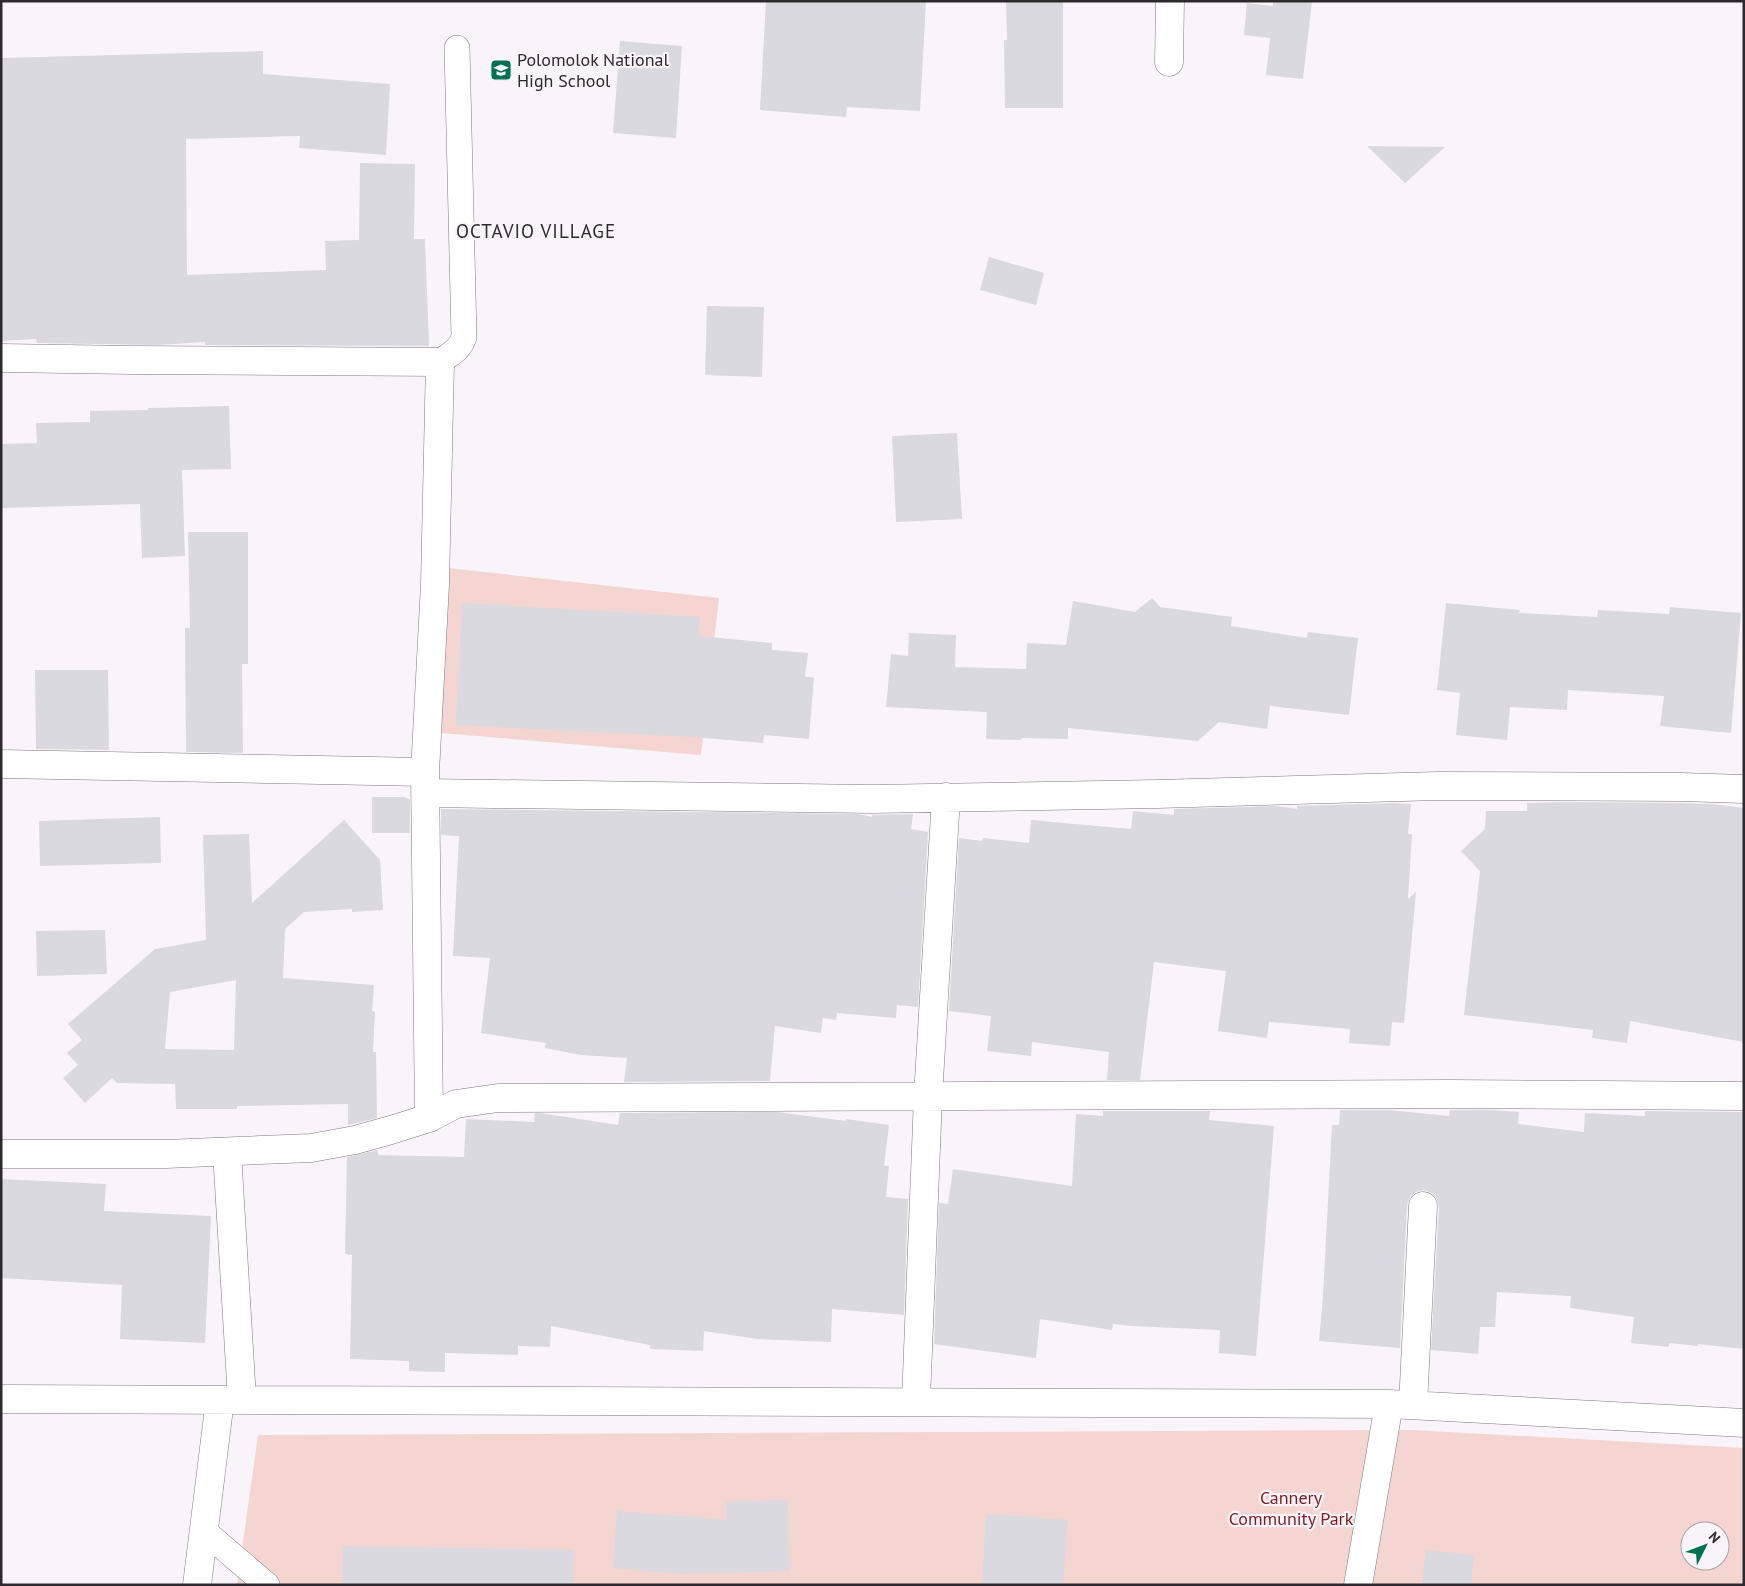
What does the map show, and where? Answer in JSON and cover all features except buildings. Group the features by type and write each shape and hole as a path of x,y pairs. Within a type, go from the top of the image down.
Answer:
{"street":[{"path":"1169,62 1170,1"},
{"path":"1,358 440,362 435,584 426,782 429,1118"},
{"path":"1,764 872,799 1157,794 1438,786 1744,789"},
{"path":"916,1401 928,1097 946,797"},
{"path":"1,1154 166,1154 311,1148 355,1140 429,1118 456,1104 498,1098 1450,1094 1744,1096"},
{"path":"197,1585 204,1531 231,1400 227,1152"},
{"path":"1358,1585 1401,1404 1424,1206"},
{"path":"1,1400 916,1401 1401,1404 1744,1423"}],"lane":[{"path":"440,362 462,345 464,337 457,48"},
{"path":"204,1531 267,1585"}],"green space":[{"path":"439,567 719,598 701,755 429,732"},
{"name":"Cannery Community Park","path":"1411,1430 1744,1448 1744,1585 237,1585 258,1435"}],"place":[{"name":"Polomolok National High School","path":"501,70"}],"district":[{"name":"OCTAVIO VILLAGE","path":"536,231"}]}
